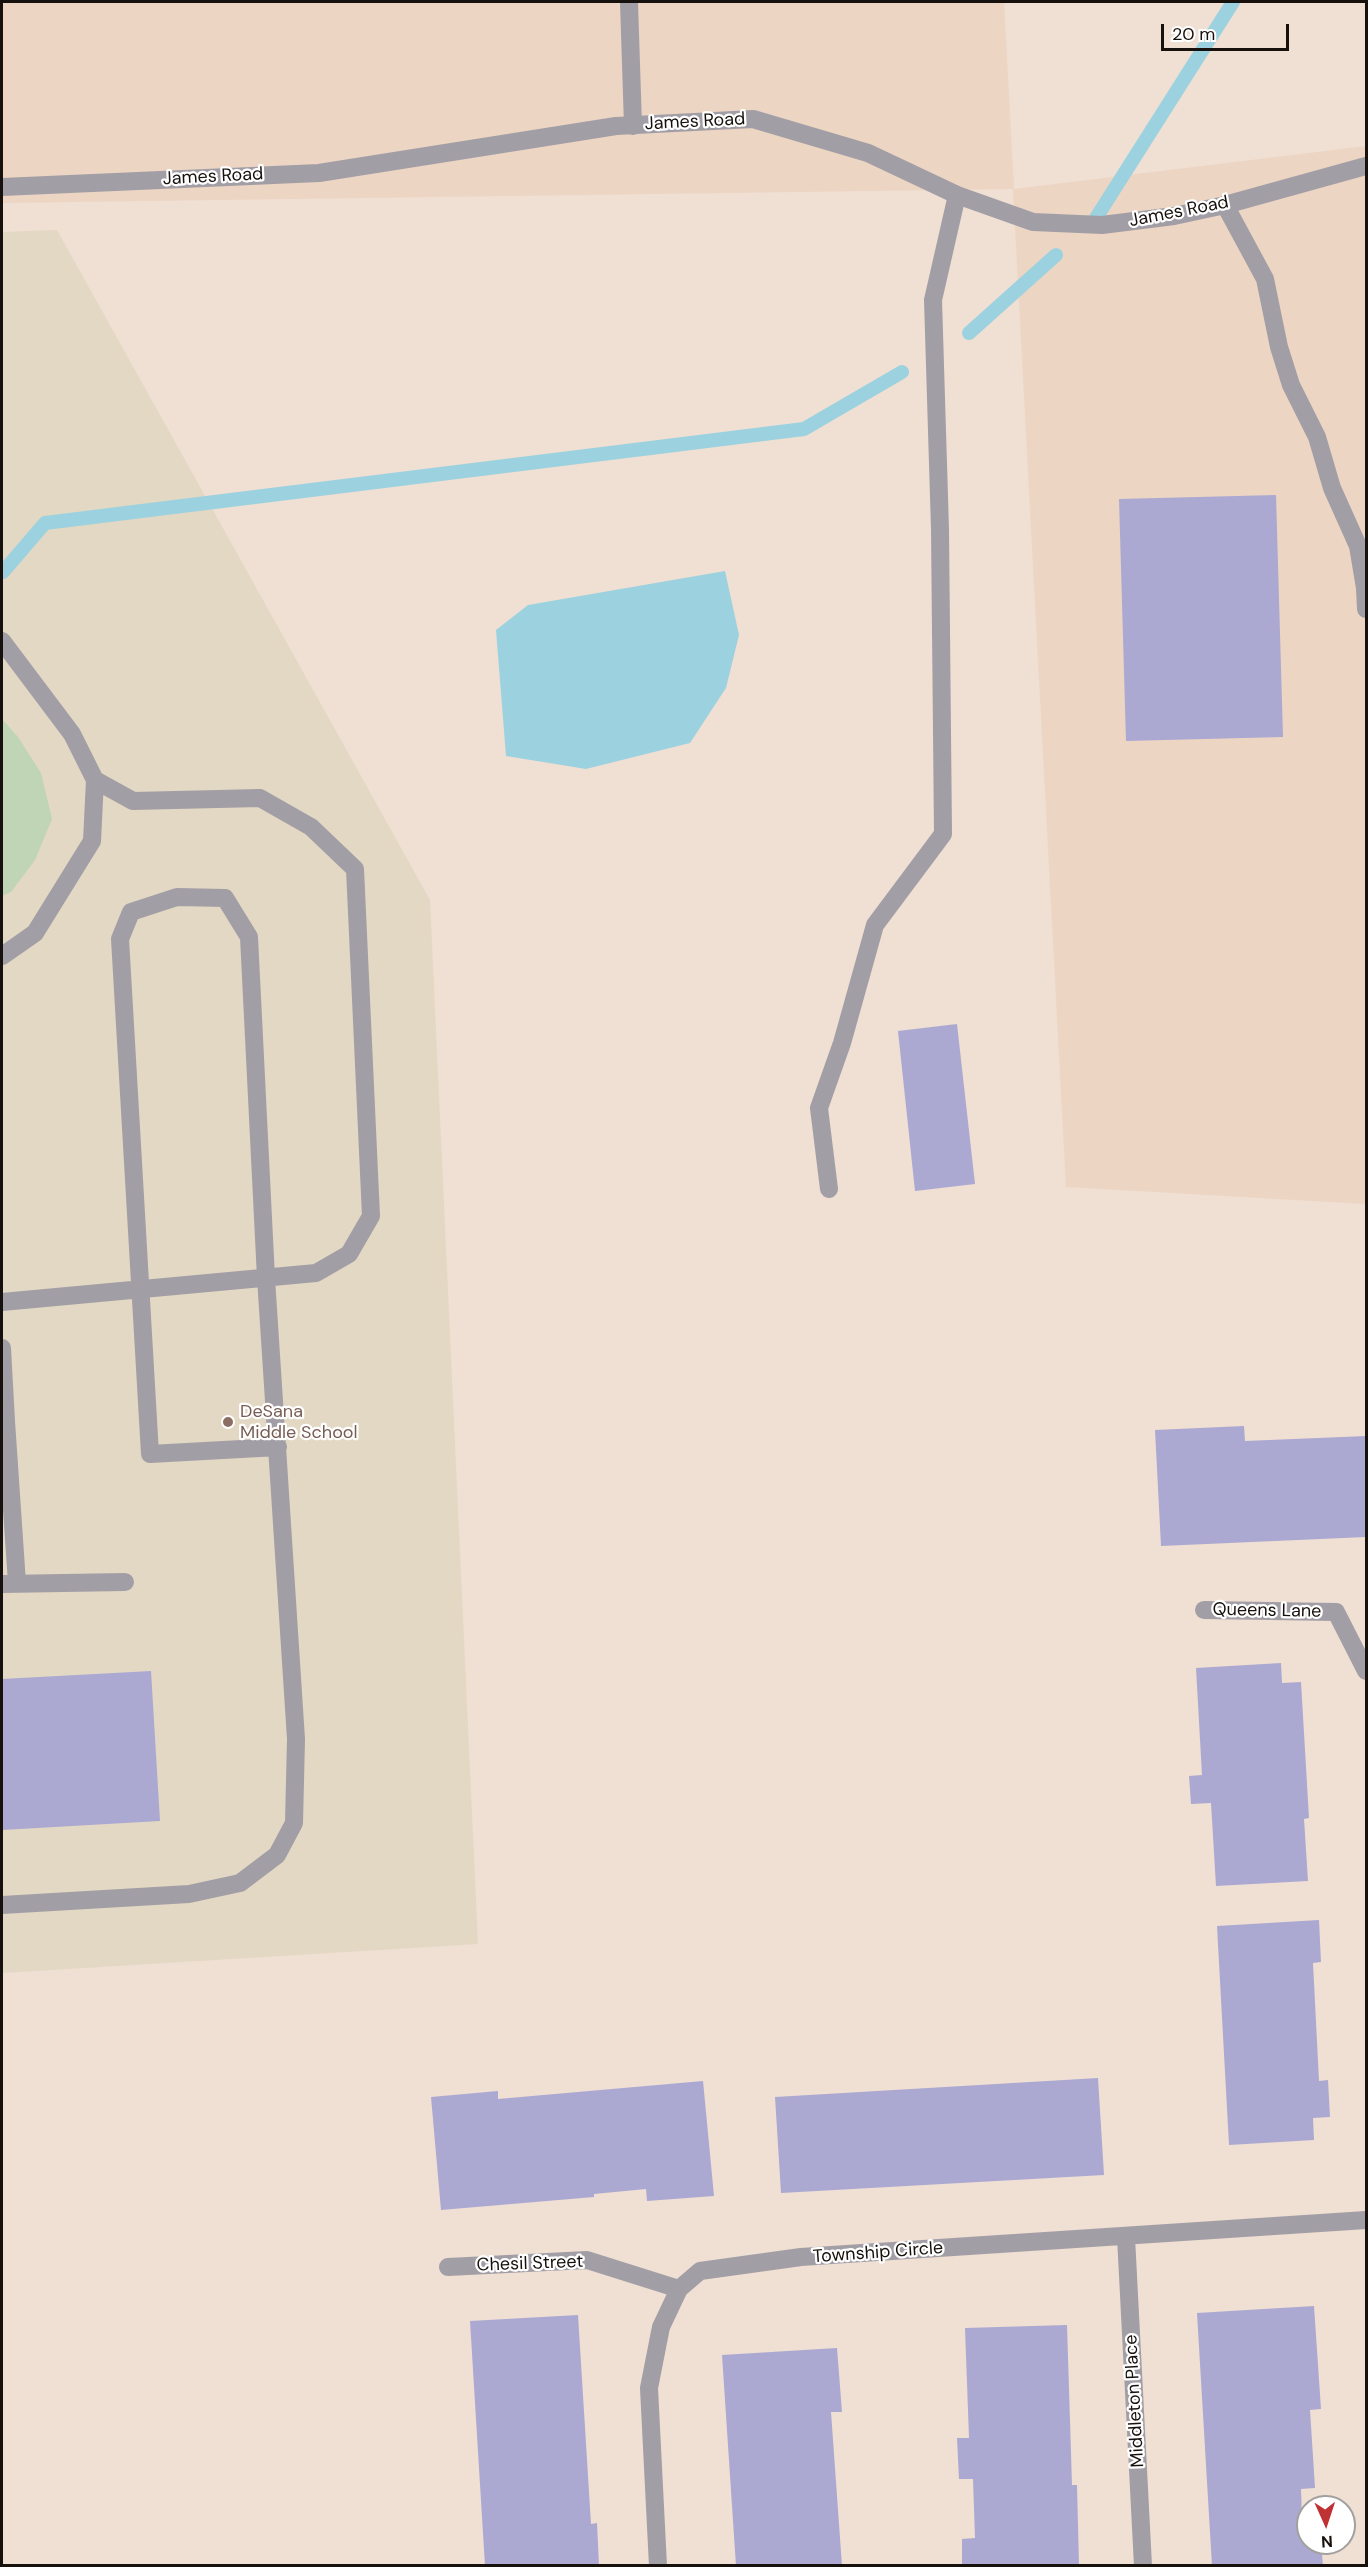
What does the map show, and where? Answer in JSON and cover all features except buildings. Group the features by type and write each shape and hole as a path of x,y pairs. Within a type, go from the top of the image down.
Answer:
{"street":[{"path":"629,2 633,126"},
{"name":"James Road","path":"2,187 319,172 633,126 753,118 868,153 957,195 1034,222 1102,225 1174,216 1225,205 1366,166"},
{"path":"829,1189 819,1108 842,1043 875,926 943,834 940,529 933,300 957,195"},
{"path":"1225,205 1265,279 1279,347 1292,385 1317,437 1332,488 1358,546 1366,609"},
{"path":"2,641 72,734 95,780 92,841 35,933 2,956"},
{"path":"2,1302 316,1273 349,1254 371,1216 355,869 311,827 260,798 133,801 95,780"},
{"path":"2,1905 189,1894 240,1883 277,1856 294,1823 296,1739 278,1447 266,1278 249,937 225,898 177,897 131,912 120,939 150,1454 278,1447"},
{"path":"2,1348 9,1584 125,1582"},
{"name":"Queens Lane","path":"1204,1610 1336,1612 1366,1671"},
{"name":"Township Circle","path":"658,2565 649,2388 661,2327 679,2289 700,2271 801,2258 1366,2220"},
{"name":"Middleton Place","path":"1126,2237 1143,2565"},
{"name":"Chesil Street","path":"448,2267 587,2260 679,2289"}],"shaded area":[{"path":"2,2 1004,2 1014,189 1366,146 1366,1204 1066,1187 1013,189 2,203"},
{"name":"DeSana Middle School","path":"57,230 430,900 478,1944 2,1973 2,232"}],"green space":[{"path":"2,719 18,737 41,773 52,819 35,860 11,892 2,896"}],"water":[{"path":"725,571 739,635 726,688 690,743 586,769 506,756 496,630 528,605"}],"waterway":[{"path":"1096,218 1233,2"},
{"path":"969,333 1056,255"},
{"path":"3,572 45,523 804,429 902,372"}],"place":[{"name":"DeSana Middle School","path":"228,1422"}]}
